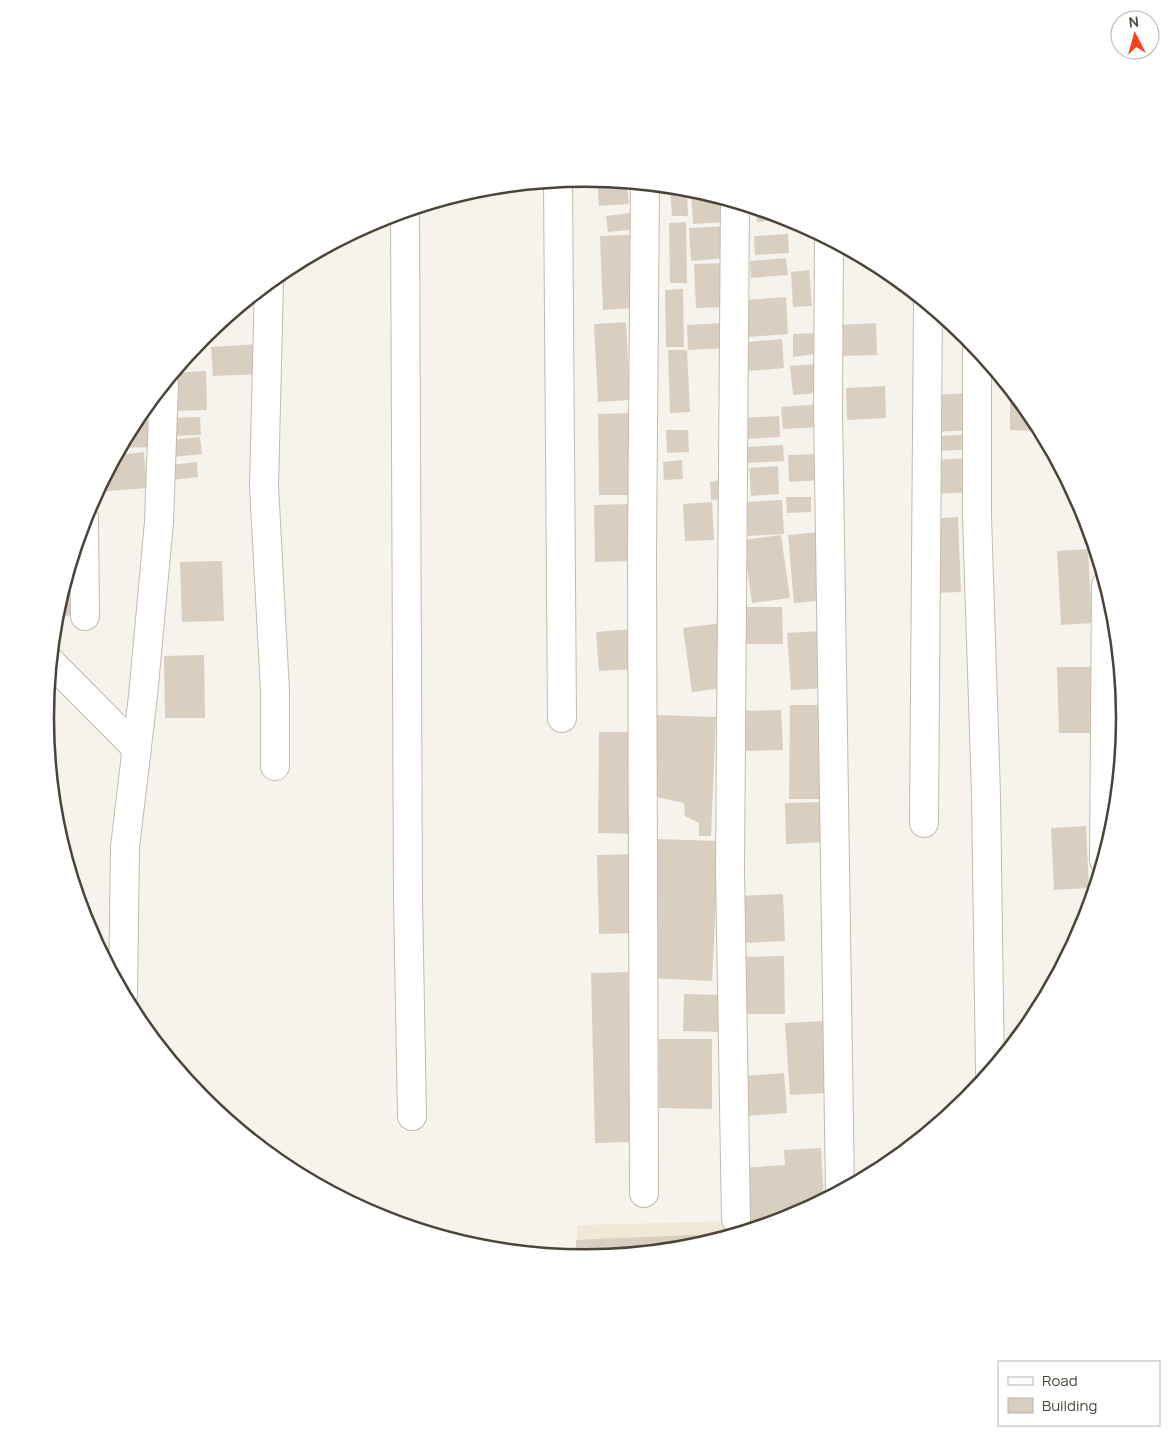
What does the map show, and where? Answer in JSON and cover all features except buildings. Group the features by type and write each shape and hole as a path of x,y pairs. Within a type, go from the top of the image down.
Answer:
{"street":[{"path":"558,188 562,718"},
{"path":"644,1193 642,534 645,190"},
{"path":"735,209 730,871 736,1219"},
{"path":"405,218 408,889 412,1116"},
{"path":"829,247 828,408 840,1184"},
{"path":"269,292 264,486 275,691 275,766"},
{"path":"924,823 928,313"},
{"path":"977,360 977,516 986,804 990,1061"},
{"path":"124,982 125,847 137,748 159,522 164,396"},
{"path":"84,541 85,616"},
{"path":"1104,829 1106,613"},
{"path":"56,668 137,748"}],"shaded area":[{"path":"757,1221 689,1239 654,1245 585,1249 577,1249 577,1225"}]}
